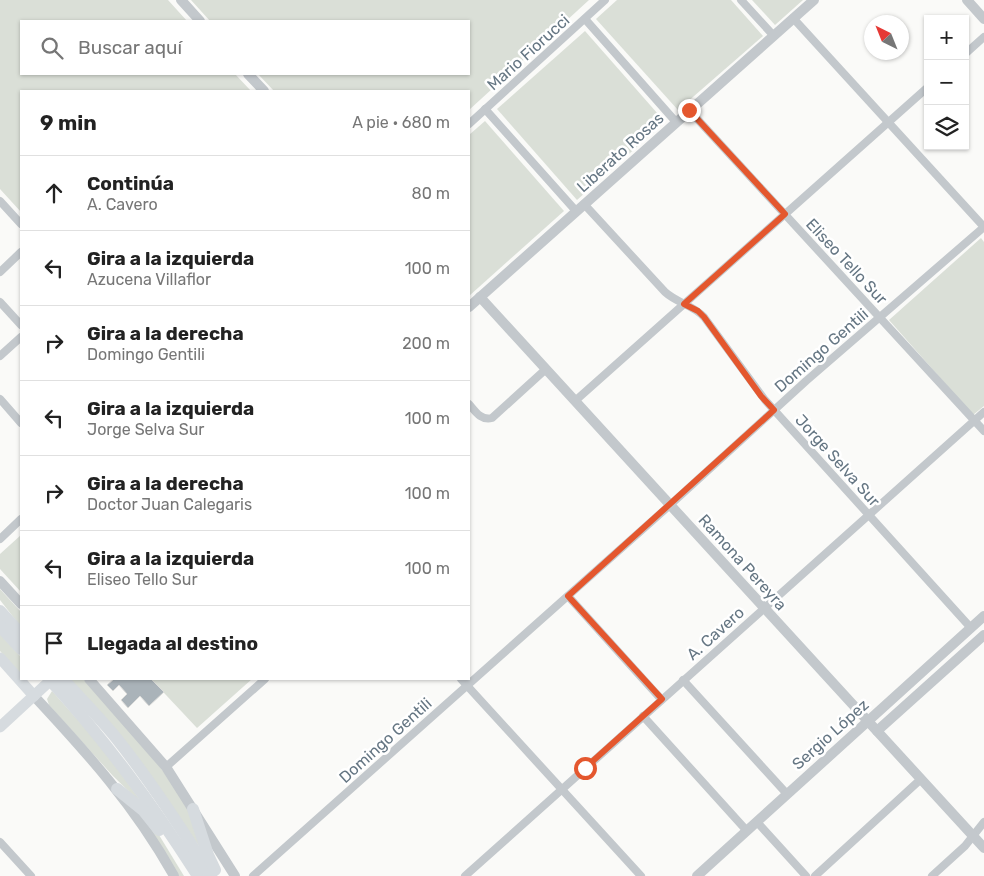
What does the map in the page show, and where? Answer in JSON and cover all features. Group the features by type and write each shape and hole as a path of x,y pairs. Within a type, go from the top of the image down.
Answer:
{"highway":[{"path":"2,616 20,633"},
{"path":"2,616 20,647"},
{"path":"55,680 120,761 163,821 198,876"},
{"path":"55,680 96,714 128,754 211,876"},
{"path":"117,788 148,815 167,841 188,876"},
{"path":"193,809 208,855 219,876"}],"main road":[{"path":"0,658 34,696"},
{"path":"0,727 53,680"}],"street":[{"path":"181,0 199,20"},
{"name":"Mario Fiorucci","path":"470,123 605,0"},
{"path":"741,0 773,35"},
{"name":"Liberato Rosas","path":"470,306 814,0"},
{"path":"967,0 984,19"},
{"path":"794,18 984,227"},
{"path":"585,19 676,122"},
{"path":"969,50 984,37"},
{"path":"249,75 263,90"},
{"path":"575,401 924,90"},
{"name":"Jorge Selva Sur","path":"485,109 580,208 665,292 698,311 704,317 761,396 971,628"},
{"name":"Eliseo Tello Sur","path":"689,110 984,431"},
{"path":"0,201 20,223"},
{"name":"Domingo Gentili","path":"253,876 468,686 774,410 984,227"},
{"path":"0,272 20,253"},
{"name":"Ramona Pereyra","path":"480,297 984,848"},
{"path":"0,302 20,324"},
{"path":"0,356 20,338"},
{"path":"470,405 483,418 492,418 546,369"},
{"path":"0,399 20,422"},
{"name":"A. Cavero","path":"465,876 984,412"},
{"path":"0,539 20,520"},
{"path":"0,581 20,603"},
{"path":"568,596 662,699"},
{"name":"Sergio López","path":"697,876 984,616"},
{"name":"Sergio López","path":"877,731 984,635"},
{"path":"90,680 166,767 235,876"},
{"path":"166,767 264,680"},
{"path":"462,680 641,876"},
{"path":"683,680 787,794"},
{"path":"34,696 83,747 117,788 174,876"},
{"path":"643,716 747,831"},
{"path":"815,876 921,779"},
{"path":"757,822 806,876"},
{"path":"932,876 965,846 984,822"},
{"path":"0,842 31,876"}],"shaded area":[{"path":"0,0 168,0 186,20 20,20 20,75 236,75 250,90 20,90 20,211 0,189"},
{"path":"191,0 589,0 470,109 470,90 273,90 259,75 470,75 470,20 209,20"},
{"path":"617,0 731,0 763,36 678,110 596,19"},
{"path":"752,0 803,0 775,25"},
{"path":"585,31 665,122 577,200 497,109"},
{"path":"485,121 564,211 470,295 470,134"},
{"path":"981,238 984,242 984,406 973,415 889,320"},
{"path":"20,536 20,591 0,569 0,554"},
{"path":"0,589 20,611 20,626 0,600"},
{"path":"0,634 20,656 20,674 0,651"},
{"path":"71,680 84,680 149,752 185,803 203,851"},
{"path":"152,680 251,680 197,728"},
{"path":"52,691 101,746 145,807 113,776 49,705 47,699"},
{"path":"140,813 159,835 184,876 179,876"}],"building":[{"path":"113,680 152,680 164,692 149,706 140,696 128,708 121,700 127,694 119,685 113,691 107,685"}],"route":[{"path":"585,768 662,699 568,596 774,410 761,396 704,317 698,311 684,304 785,214 689,110"}]}
